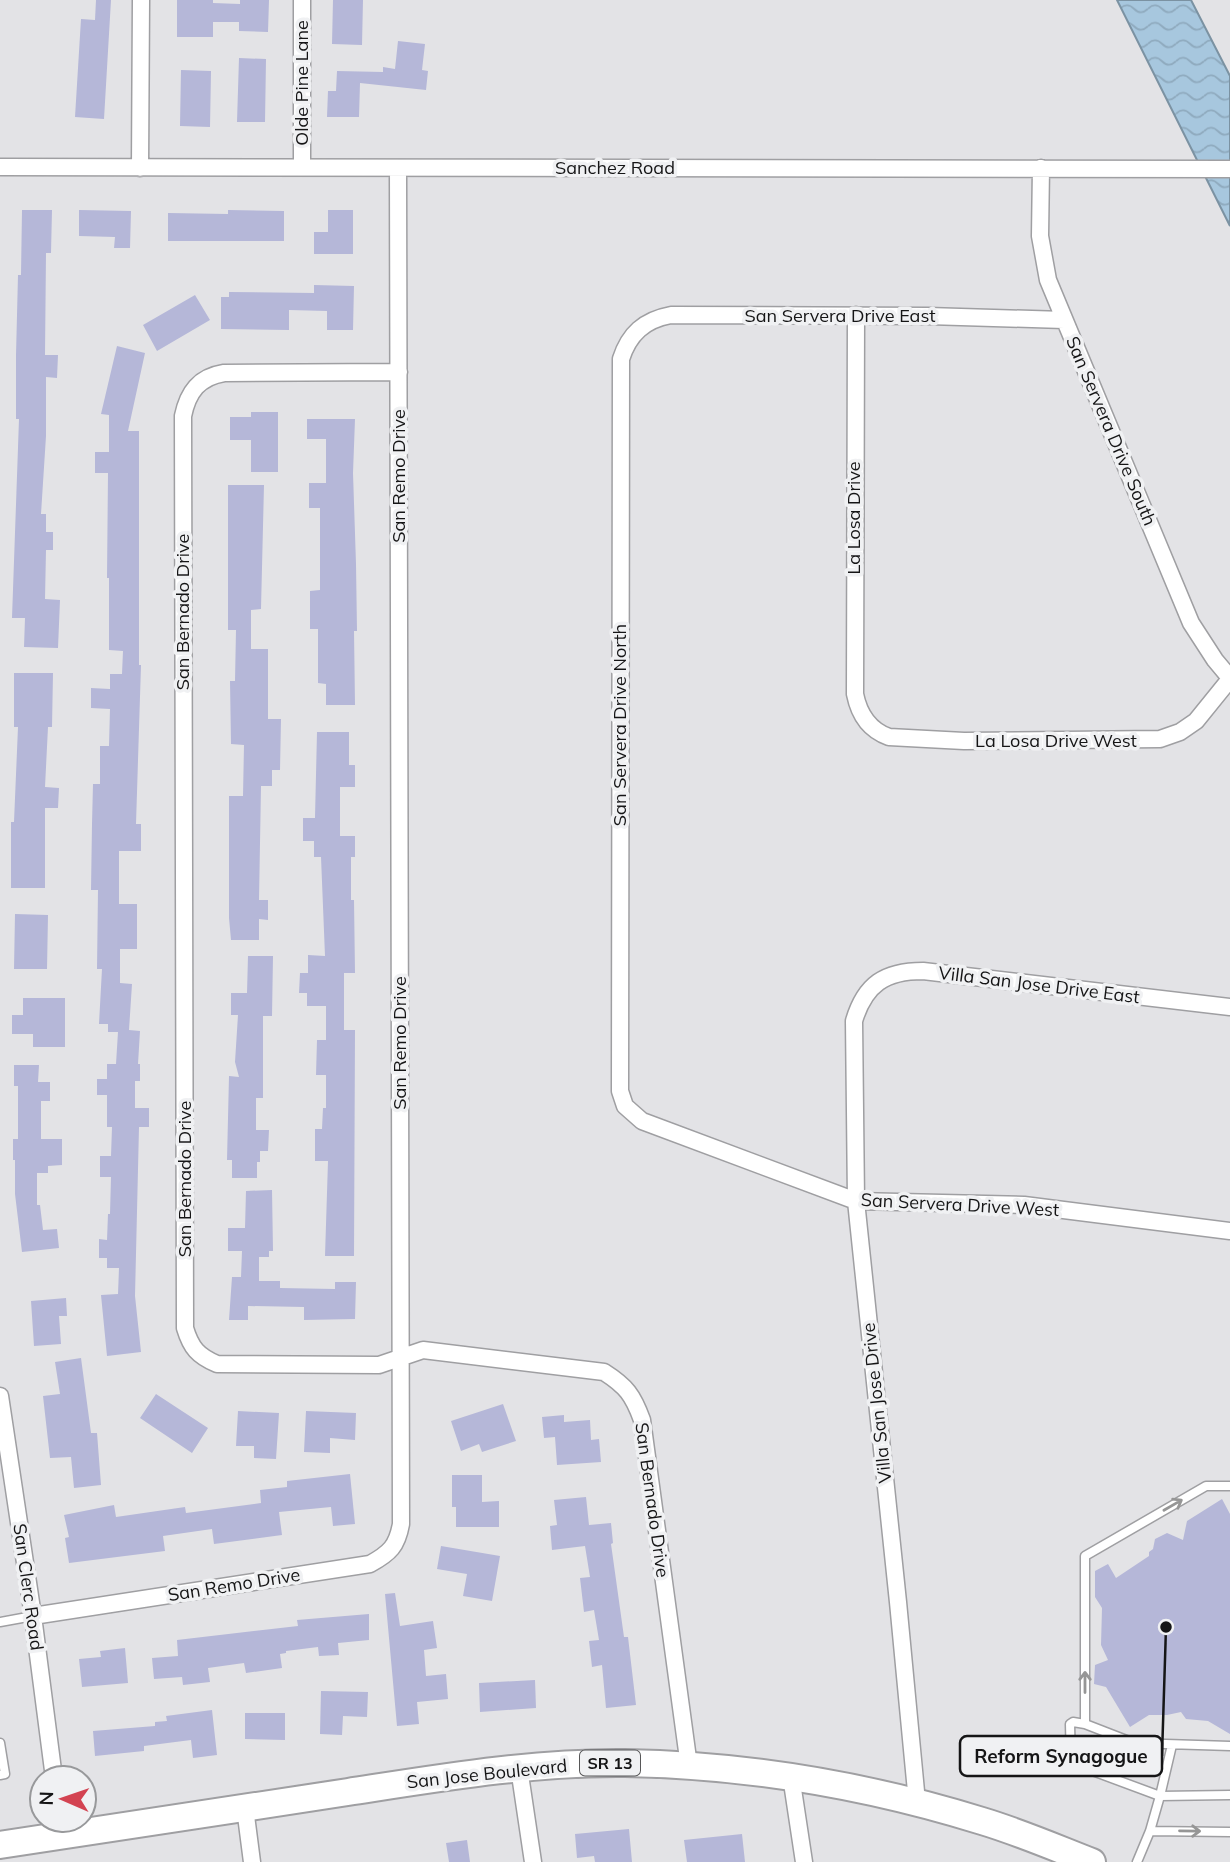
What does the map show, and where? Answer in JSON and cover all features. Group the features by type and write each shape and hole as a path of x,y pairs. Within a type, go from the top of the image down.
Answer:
{"main road":[{"name":"San Jose Boulevard","path":"98,1824 244,1808 519,1768 624,1763 791,1776 848,1786 985,1822 1083,1860"},
{"name":"San Jose Boulevard","path":"11,1850 47,1834"}],"street":[{"path":"140,168 141,0"},
{"name":"Olde Pine Lane","path":"302,0 302,167"},
{"name":"Sanchez Road","path":"0,167 1230,169"},
{"name":"San Remo Drive","path":"33,1616 370,1564 386,1555 398,1540 401,1524 398,168"},
{"name":"San Servera Drive South","path":"1041,168 1040,236 1043,262 1064,320 1191,623 1214,660 1230,679"},
{"name":"San Servera Drive East","path":"626,344 641,326 671,315 856,315 1064,320"},
{"name":"La Losa Drive","path":"856,315 855,694 858,710 864,719"},
{"name":"San Servera Drive North","path":"625,1106 620,1091 619,527 621,359 626,344"},
{"name":"San Bernado Drive","path":"399,372 224,373 210,375 195,386 186,400 183,416 185,1328 190,1344 202,1358 217,1364 379,1365 423,1350 604,1372 620,1382 634,1399 642,1420 689,1766"},
{"name":"La Losa Drive West","path":"864,719 880,734 889,737 964,741 1150,741 1180,732 1196,721 1230,679"},
{"name":"Villa San Jose Drive East","path":"859,1003 877,982 898,972 923,971 1230,1007"},
{"name":"Villa San Jose Drive","path":"859,1003 854,1021 856,1201 916,1802"},
{"name":"San Servera Drive West","path":"625,1106 642,1121 856,1201 1024,1205 1230,1231"},
{"name":"San Clerc Road","path":"0,1396 52,1764"},
{"path":"519,1768 533,1862"},
{"path":"791,1776 804,1862"},
{"path":"244,1808 253,1862"}],"lane":[{"path":"1085,1724 1085,1556 1206,1486 1230,1486"},
{"path":"0,1622 33,1616"},
{"path":"1230,1746 1134,1743 1085,1724 1070,1724 1071,1763 1160,1796 1230,1795"},
{"path":"0,1743 5,1774 0,1775"},
{"path":"1137,1862 1150,1830 1172,1745"},
{"path":"1150,1830 1230,1832"}],"water":[{"path":"1117,0 1191,0 1230,76 1230,226"}],"building":[{"path":"96,0 111,0 104,119 75,117 81,19 95,20"},
{"path":"177,0 213,0 213,3 240,4 240,0 269,0 268,32 239,31 239,22 213,22 213,37 177,37"},
{"path":"333,0 363,0 362,45 332,44"},
{"path":"398,41 425,44 422,70 428,71 426,90 360,83 359,117 327,117 328,91 336,91 337,71 383,72 383,67 395,69"},
{"path":"239,58 266,59 265,122 237,122"},
{"path":"181,70 211,71 210,127 180,126"},
{"path":"22,210 52,210 51,253 46,253 45,355 58,355 57,378 46,377 46,436 41,514 46,514 46,532 53,532 53,550 46,550 45,599 60,600 58,648 24,647 25,618 12,618 19,419 16,419 16,355"},
{"path":"79,210 131,211 130,248 114,248 115,237 79,236"},
{"path":"228,210 284,211 284,241 168,241 168,213 228,214"},
{"path":"328,210 353,210 353,254 314,254 314,232 328,232"},
{"path":"314,285 354,286 353,330 327,330 327,311 289,310 289,330 221,329 221,297 229,297 229,292 314,293"},
{"path":"195,295 210,320 157,351 143,325"},
{"path":"117,346 145,353 128,431 139,431 141,665 136,824 141,824 141,851 119,851 119,904 137,904 137,949 120,949 120,983 132,984 129,1030 140,1031 140,1081 135,1081 135,1108 149,1108 149,1127 139,1127 135,1296 141,1352 107,1356 101,1295 118,1294 119,1268 107,1268 107,1258 99,1258 99,1239 107,1240 111,1177 100,1177 100,1156 111,1156 112,1127 107,1127 107,1095 97,1095 97,1079 107,1079 107,1064 116,1064 118,1032 108,1032 108,1024 99,1024 102,969 97,969 98,890 91,890 93,784 100,784 100,746 109,746 110,709 91,708 91,688 110,689 110,674 122,674 123,651 109,650 108,473 95,473 95,452 109,452 109,415 101,414"},
{"path":"251,412 278,412 278,472 251,472 251,440 230,440 230,417 251,417"},
{"path":"307,419 355,419 355,705 326,705 326,684 318,683 318,629 310,629 310,591 320,590 320,508 309,508 309,483 326,483 326,439 307,439"},
{"path":"228,485 264,485 261,609 251,610 251,649 268,649 268,719 281,719 280,770 272,770 272,786 261,786 259,900 268,900 268,920 259,919 259,940 231,940 229,918 229,796 243,796 244,745 231,744 230,681 235,681 236,630 228,630"},
{"path":"14,673 53,673 52,727 48,727 45,787 59,788 58,808 45,808 45,888 11,888 11,822 14,822 18,727 14,727"},
{"path":"317,732 349,732 349,765 355,765 355,787 340,787 340,836 355,836 355,857 351,857 351,900 354,900 355,973 344,973 344,1030 355,1030 354,1256 325,1256 328,1161 315,1161 315,1129 322,1129 323,1108 326,1108 326,1075 316,1075 317,1040 326,1040 326,1006 307,1006 307,993 299,993 300,973 308,973 308,955 325,956 321,857 314,857 314,841 303,841 303,818 315,818"},
{"path":"15,914 48,915 47,969 14,969"},
{"path":"248,956 273,956 272,1016 263,1016 263,1098 256,1098 256,1130 269,1130 268,1151 260,1151 257,1178 232,1178 232,1160 227,1160 229,1076 239,1077 235,1062 238,1015 231,1015 231,993 247,993"},
{"path":"23,998 65,998 65,1047 33,1047 33,1034 12,1034 12,1015 23,1015"},
{"path":"14,1065 39,1065 38,1082 50,1082 50,1101 41,1101 41,1139 62,1139 62,1165 48,1166 48,1173 37,1173 37,1205 40,1205 43,1230 57,1229 59,1248 22,1252 13,1160 13,1139 18,1139 18,1086 14,1086"},
{"path":"272,1190 273,1251 269,1251 269,1257 259,1257 259,1281 280,1281 280,1288 335,1289 335,1282 356,1282 355,1319 304,1320 304,1307 248,1306 248,1320 229,1320 232,1277 241,1277 242,1251 228,1251 228,1228 245,1228 246,1191"},
{"path":"66,1298 67,1316 59,1316 61,1344 34,1346 31,1301"},
{"path":"81,1358 91,1433 97,1433 101,1485 74,1488 71,1457 50,1458 43,1396 60,1394 55,1362"},
{"path":"156,1394 208,1428 192,1453 140,1418"},
{"path":"503,1404 516,1441 482,1452 479,1444 461,1451 451,1421"},
{"path":"238,1411 279,1413 276,1459 254,1458 254,1446 236,1446"},
{"path":"306,1411 356,1413 355,1440 330,1438 330,1453 304,1452"},
{"path":"564,1415 564,1422 590,1420 591,1440 599,1439 601,1462 557,1465 555,1437 544,1438 542,1417"},
{"path":"350,1474 355,1524 333,1526 331,1507 279,1512 282,1535 214,1544 212,1529 163,1536 165,1551 69,1563 65,1538 69,1537 64,1515 114,1505 116,1517 185,1507 186,1513 261,1503 260,1490 287,1487 287,1481"},
{"path":"452,1475 482,1475 482,1502 499,1501 499,1527 456,1527 456,1507 452,1507"},
{"path":"586,1497 589,1525 611,1523 611,1544 624,1637 628,1637 636,1705 606,1708 602,1665 592,1667 589,1641 599,1640 594,1610 584,1612 580,1578 590,1577 585,1546 552,1550 550,1526 557,1525 554,1500"},
{"path":"1222,1499 1230,1514 1230,1734 1208,1721 1186,1719 1181,1712 1149,1715 1130,1727 1106,1687 1094,1684 1095,1665 1108,1660 1101,1645 1102,1608 1095,1597 1095,1571 1108,1564 1116,1578 1149,1556 1155,1539 1167,1533 1183,1540 1187,1521"},
{"path":"441,1546 500,1556 492,1601 463,1596 467,1574 437,1569"},
{"path":"395,1593 400,1626 433,1621 437,1648 424,1650 426,1676 446,1674 448,1699 417,1702 419,1724 397,1726 385,1594"},
{"path":"369,1614 369,1640 338,1643 339,1655 319,1656 318,1647 286,1651 280,1654 282,1668 246,1673 244,1663 208,1668 210,1682 183,1685 182,1677 154,1679 152,1658 178,1656 177,1640 298,1626 297,1620"},
{"path":"125,1648 128,1683 82,1687 79,1659 101,1657 100,1651"},
{"path":"535,1680 536,1708 480,1712 479,1683"},
{"path":"321,1691 368,1692 367,1717 343,1716 342,1735 320,1734"},
{"path":"212,1710 217,1755 193,1758 191,1740 144,1746 144,1751 95,1756 93,1731 155,1726 155,1722 167,1721 166,1716"},
{"path":"245,1713 285,1713 285,1740 245,1739"},
{"path":"629,1829 632,1862 595,1862 594,1856 577,1858 575,1834"},
{"path":"742,1834 745,1862 687,1862 684,1840"},
{"path":"467,1840 470,1862 449,1862 446,1843"}],"place":[{"name":"Reform Synagogue","path":"1166,1627"}]}
